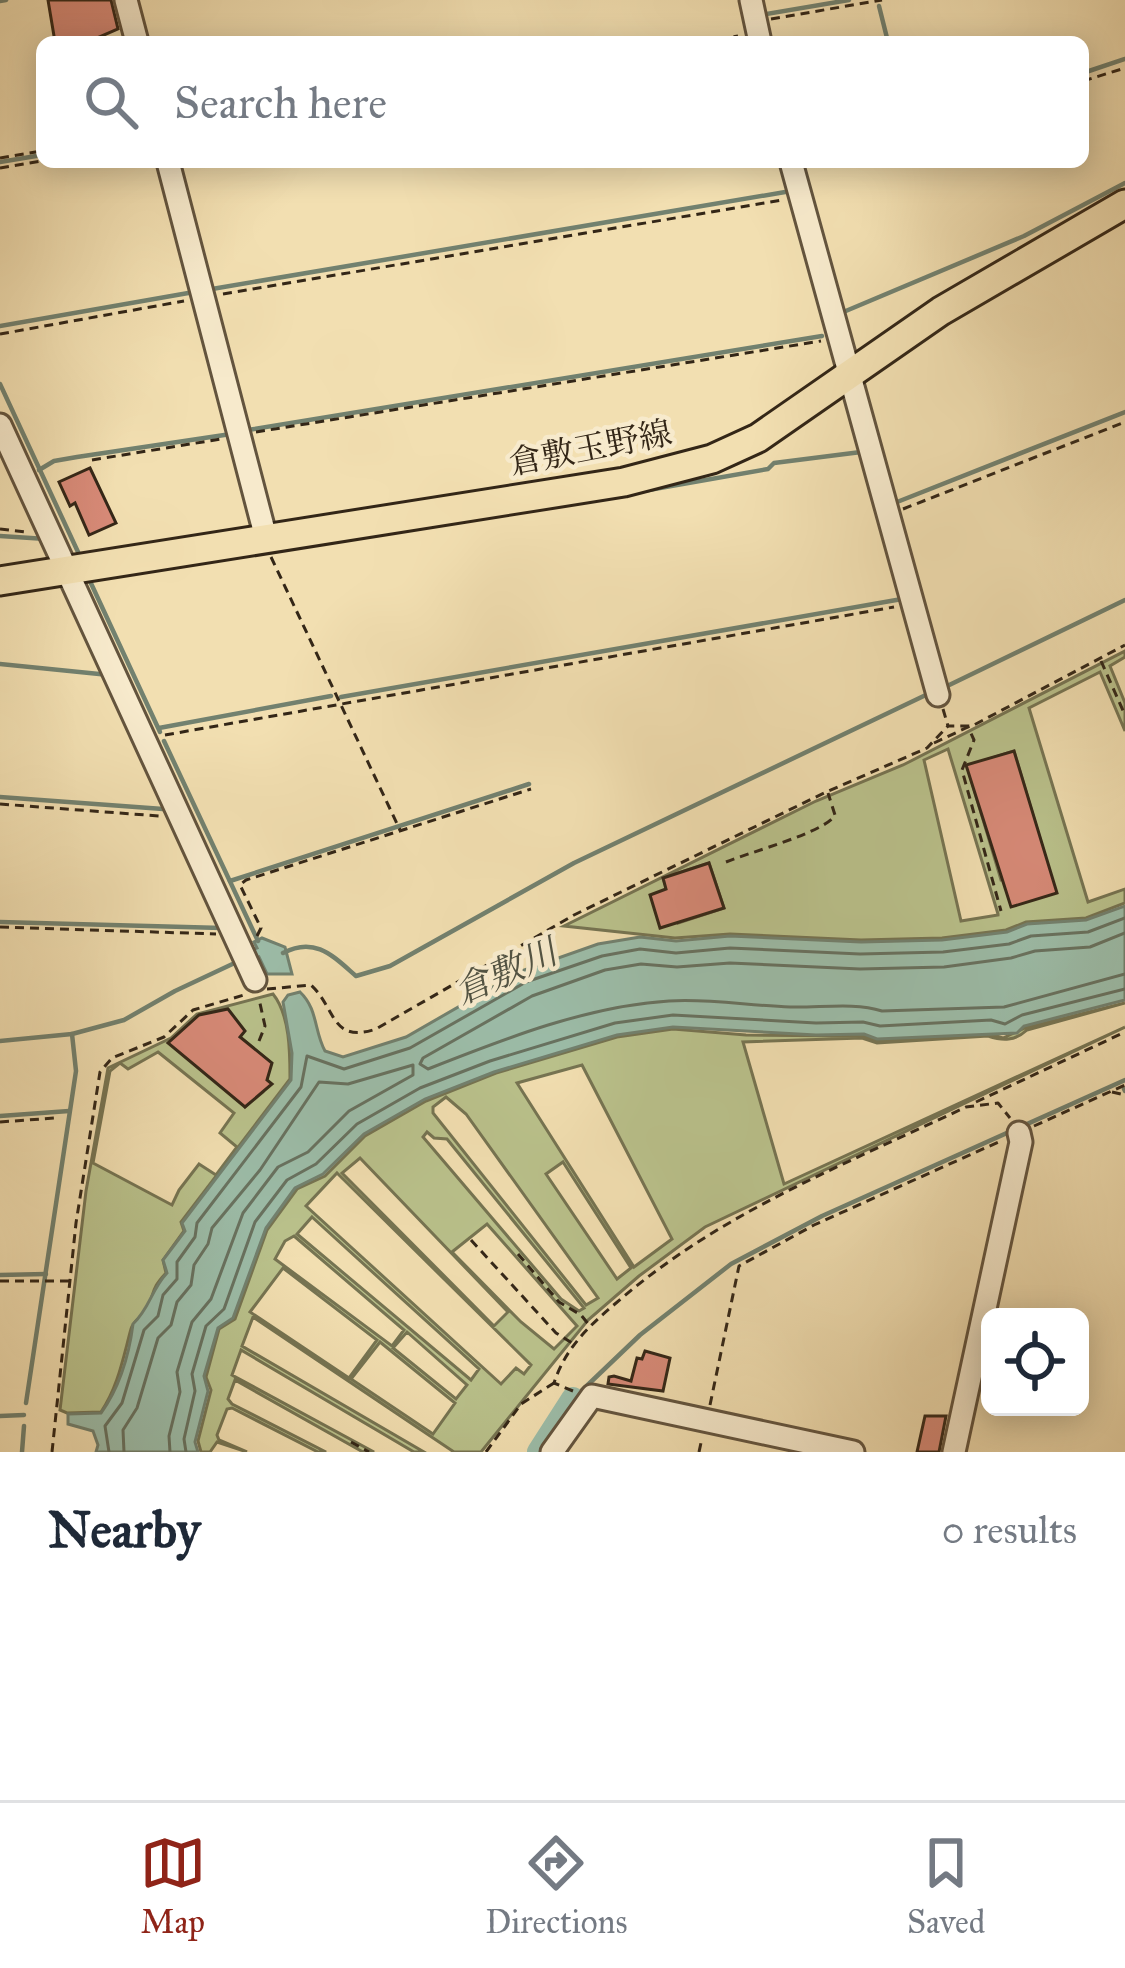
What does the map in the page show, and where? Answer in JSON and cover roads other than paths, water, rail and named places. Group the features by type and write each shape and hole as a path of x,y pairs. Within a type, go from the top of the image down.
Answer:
{"main road":[{"name":"倉敷玉野線","path":"0,581 668,472 712,459 758,438 998,275 1125,204"}],"street":[{"path":"126,0 135,36"},
{"path":"751,0 761,30"},
{"path":"170,168 266,538"},
{"path":"792,168 937,690"},
{"path":"0,425 245,958"},
{"path":"954,1452 1021,1142 1016,1129"},
{"path":"552,1452 592,1396 705,1425 853,1452"}],"water":[{"path":"1125,906 1125,1000 1024,1026 1017,1033 877,1039 864,1034 673,1027 617,1035 494,1072 425,1099 364,1134 323,1174 295,1188 266,1228 233,1318 218,1328 204,1376 208,1391 195,1442 198,1452 96,1452 93,1431 68,1424 68,1414 101,1413 122,1371 133,1324 167,1273 163,1260 185,1231 182,1223 291,1080 292,1053 283,1002 288,995 300,992 310,1006 325,1051 343,1057 406,1037 521,971 598,944 640,937 676,941 730,936 942,940 1007,932 1027,924 1086,920"},
{"path":"262,938 285,947 292,974 267,974 259,957 253,960 249,951"}],"waterway":[{"path":"0,1 6,0"},
{"path":"761,15 849,0"},
{"path":"879,6 886,36"},
{"path":"1089,71 1125,59"},
{"path":"0,162 36,156"},
{"path":"841,313 1024,236 1125,183"},
{"path":"212,289 791,191"},
{"path":"0,326 194,292"},
{"path":"248,430 822,336"},
{"path":"0,384 78,552"},
{"path":"892,504 1125,412"},
{"path":"39,470 54,461 231,434"},
{"path":"643,491 768,469 774,463 861,452"},
{"path":"0,536 46,539"},
{"path":"89,579 160,732"},
{"path":"341,697 902,599"},
{"path":"941,689 1125,600"},
{"path":"0,664 109,675"},
{"path":"283,953 314,948 331,955 356,976 390,966 574,863 930,693"},
{"path":"159,728 331,696"},
{"path":"164,741 258,941"},
{"path":"230,881 529,784"},
{"path":"0,797 163,809"},
{"path":"0,922 222,928"},
{"path":"26,1403 76,1071 72,1034 124,1020 241,960"},
{"path":"0,1041 72,1034"},
{"path":"573,1399 640,1335 731,1264 822,1216 1125,1080"},
{"path":"0,1116 69,1111"},
{"path":"0,1275 46,1274"},
{"path":"539,1452 573,1399"},
{"path":"0,1416 24,1415"},
{"path":"22,1452 24,1426"}],"water label":[{"name":"倉敷川","path":"505,971"}]}
